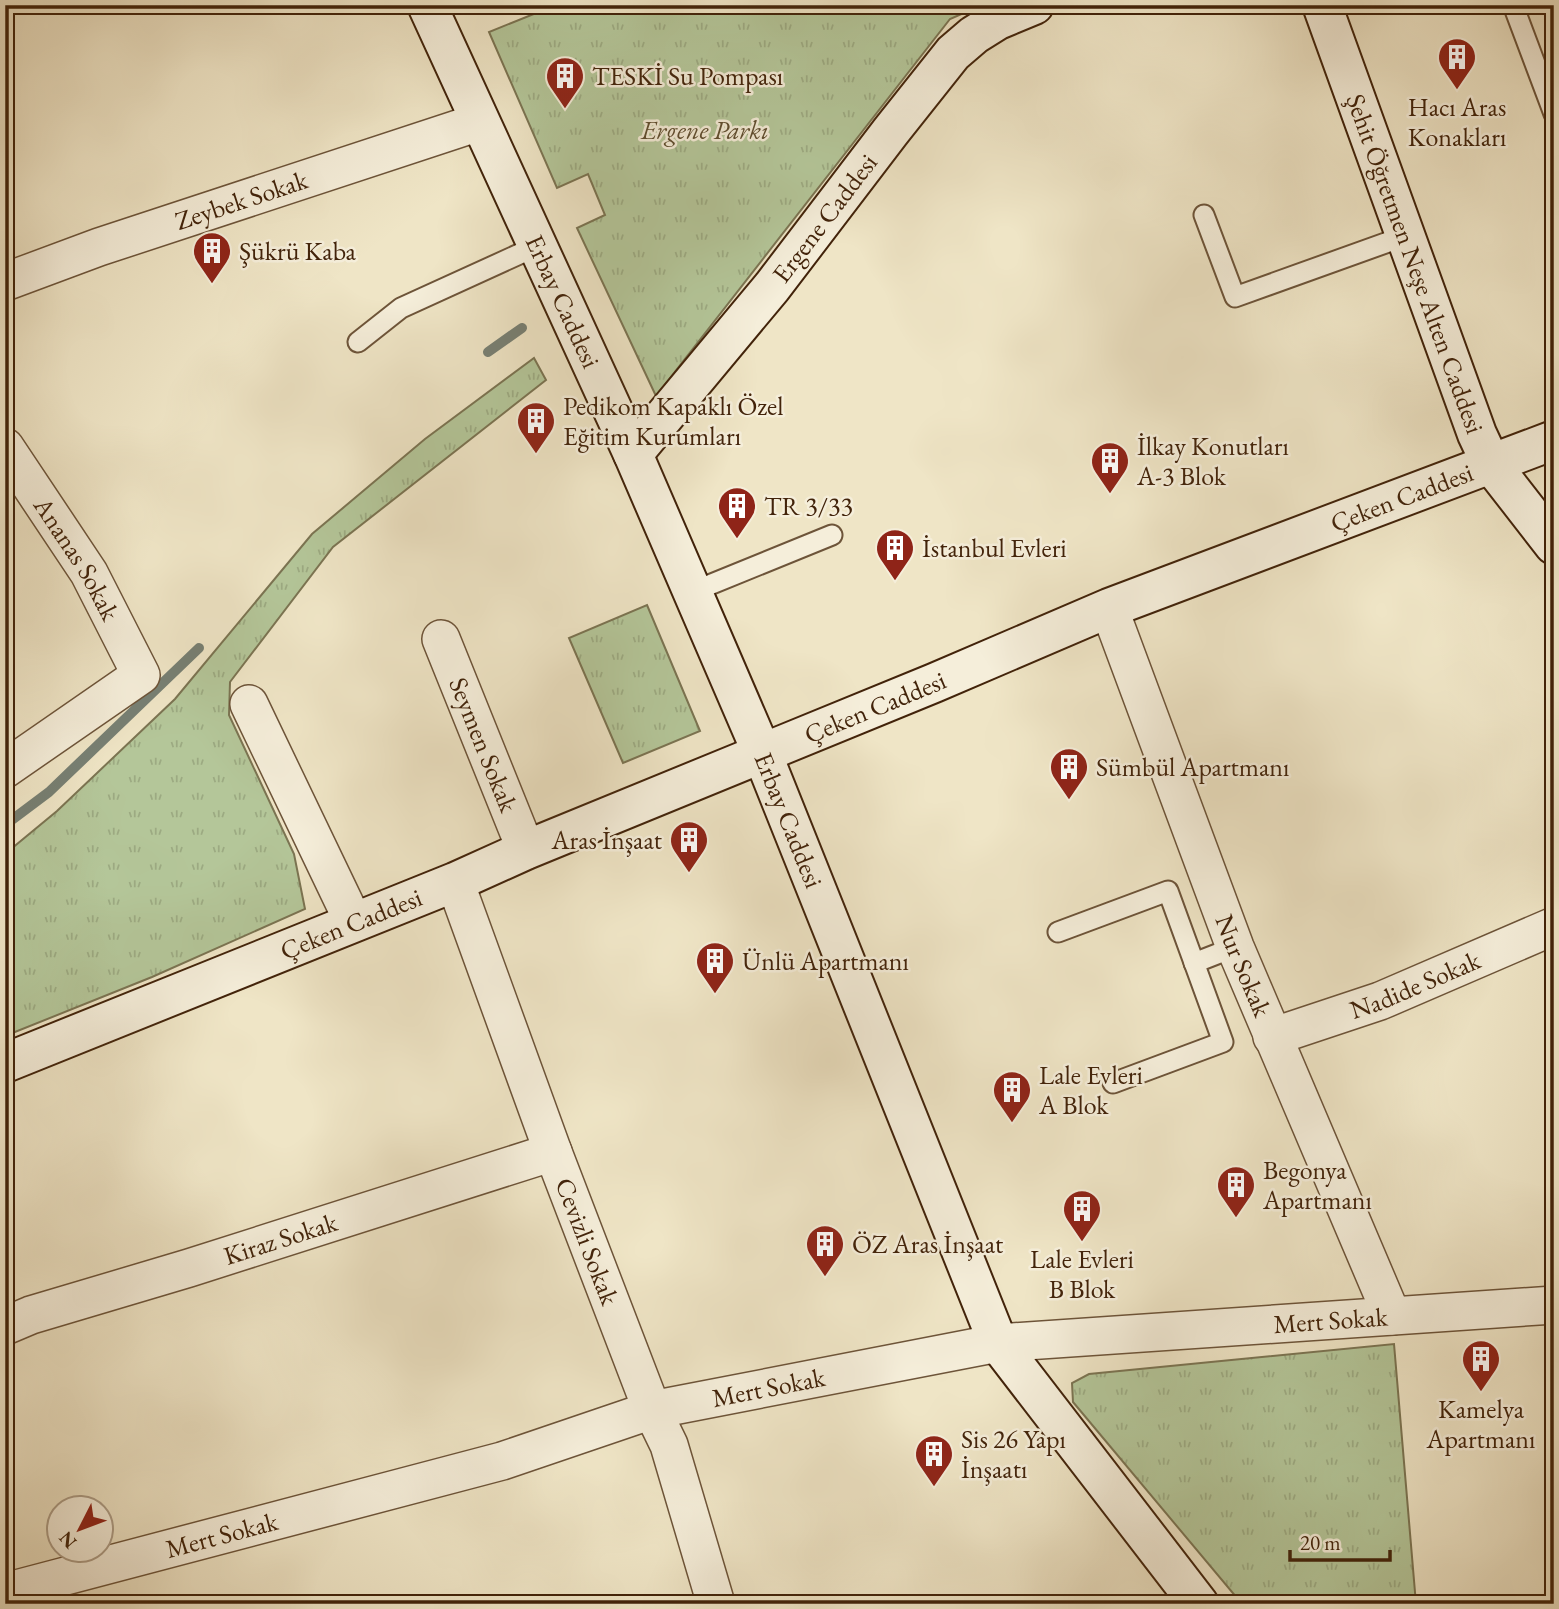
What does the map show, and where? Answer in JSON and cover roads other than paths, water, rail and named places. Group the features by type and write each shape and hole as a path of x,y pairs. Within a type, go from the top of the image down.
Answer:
{"street":[{"name":"Erbay Caddesi","path":"427,5 633,454 762,752 998,1343 1199,1604"},
{"name":"Ergene Caddesi","path":"633,454 772,287 953,53 998,20 1034,5"},
{"name":"Şehit Öğretmen Neşe Alten Caddesi","path":"1322,5 1477,434 1491,464 1554,545"},
{"name":"Zeybek Sokak","path":"5,282 99,247 479,122"},
{"name":"Çeken Caddesi","path":"5,1063 455,882 1109,608 1554,440"},
{"name":"Ananas Sokak","path":"5,448 89,573 141,675 5,769"},
{"name":"Nur Sokak","path":"1109,608 1235,947 1392,1316"},
{"name":"Seymen Sokak","path":"441,639 526,850"},
{"path":"249,704 353,921"},
{"name":"Cevizli Sokak","path":"455,882 553,1152 652,1410 669,1445 716,1604"},
{"name":"Nadide Sokak","path":"1272,1037 1380,1001 1554,926"},
{"name":"Kiraz Sokak","path":"5,1326 31,1315 189,1268 553,1152"},
{"name":"Mert Sokak","path":"5,1592 502,1461 652,1410 998,1343 1554,1305"}],"lane":[{"path":"1513,5 1554,114"},
{"path":"1204,215 1235,297 1405,236"},
{"path":"358,342 401,308 537,246"},
{"path":"692,592 832,535"},
{"path":"1058,932 1168,891 1223,1042 1113,1083"},
{"path":"1194,963 1235,947"}],"waterway":[{"path":"488,352 522,328"},
{"path":"5,825 49,792 199,648"}],"place":[{"name":"Hacı Aras Konakları","path":"1457,91"},
{"name":"TESKİ Su Pompası","path":"565,110"},
{"name":"Şükrü Kaba","path":"212,285"},
{"name":"Pedikom Kapaklı Özel Eğitim Kurumları","path":"536,455"},
{"name":"İlkay Konutları A-3 Blok","path":"1110,495"},
{"name":"TR 3/33","path":"737,540"},
{"name":"İstanbul Evleri","path":"895,582"},
{"name":"Sümbül Apartmanı","path":"1069,801"},
{"name":"Aras İnşaat","path":"689,874"},
{"name":"Ünlü Apartmanı","path":"715,995"},
{"name":"Lale Evleri A Blok","path":"1012,1124"},
{"name":"Begonya Apartmanı","path":"1236,1219"},
{"name":"Lale Evleri B Blok","path":"1082,1243"},
{"name":"ÖZ Aras İnşaat","path":"825,1278"},
{"name":"Kamelya Apartmanı","path":"1481,1393"},
{"name":"Sis 26 Yapı İnşaatı","path":"934,1488"}],"park label":[{"name":"Ergene Parkı","path":"705,130"}]}
